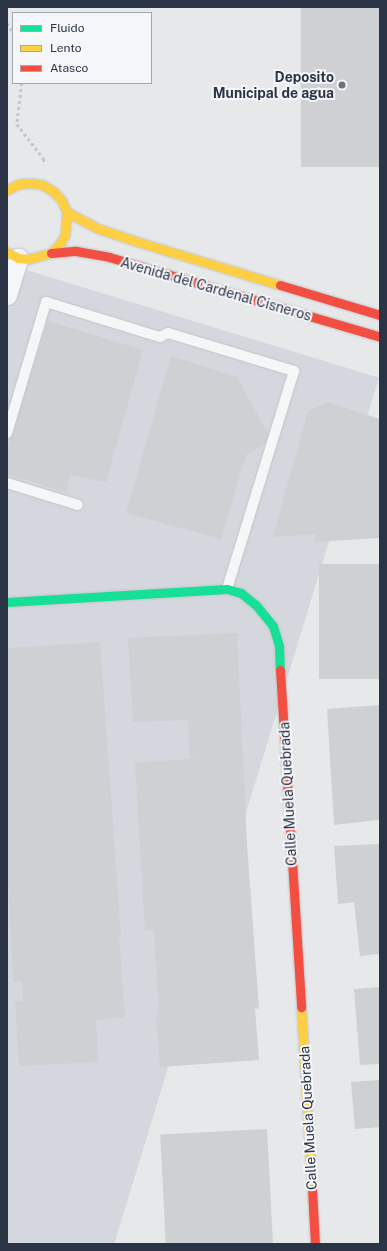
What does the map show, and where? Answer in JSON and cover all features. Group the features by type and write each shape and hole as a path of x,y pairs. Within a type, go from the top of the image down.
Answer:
{"street":[{"path":"7,190 19,184 31,183 43,185 54,192 62,201 66,212 67,224 65,235 59,245 51,253"},
{"name":"Avenida del Cardenal Cisneros","path":"66,212 97,228 135,241 380,315"},
{"name":"Avenida del Cardenal Cisneros","path":"12,255 29,259 41,258 51,253 76,251 109,257 380,337"},
{"path":"7,295 12,255"},
{"name":"Calle Muela Quebrada","path":"7,602 227,589 242,593 256,605 273,626 279,646 315,1244"}],"lane":[{"path":"7,433 46,302 160,337 168,333 294,371 227,589"},
{"path":"7,484 78,505"}],"path":[{"path":"22,84 17,124 44,159 43,185"}],"shaded area":[{"path":"7,264 379,378 114,1244 7,1244"}],"building":[{"name":"Deposito Municipal de agua","path":"301,7 380,7 380,167 301,167"},
{"path":"48,321 143,350 106,482 70,475 66,492 7,474 7,449"},
{"path":"171,356 237,377 271,439 246,455 221,539 126,513"},
{"path":"328,402 380,419 380,538 313,542 317,534 273,537 308,411"},
{"path":"319,564 380,564 380,679 319,679"},
{"path":"237,633 247,844 259,1009 255,1008 259,1060 160,1067 156,1015 159,1015 154,930 145,931 135,763 214,757 190,758 188,720 133,722 128,638"},
{"path":"100,642 121,936 119,936 125,1017 96,1020 98,1062 19,1066 15,1001 23,1001 22,981 13,982 7,856 7,648"},
{"path":"380,705 379,820 334,825 327,709"},
{"path":"380,844 380,954 360,956 354,902 338,904 334,846"},
{"path":"380,987 380,1064 360,1065 354,989"},
{"path":"380,1080 380,1127 355,1129 351,1082"},
{"path":"267,1129 273,1244 166,1244 160,1135"}],"traffic: fast":[{"path":"7,602 227,589 241,593 256,605 273,626 279,646 280,670"}],"traffic: slow":[{"path":"7,190 19,184 31,183 43,185 54,192 62,201 67,212 65,235 59,245 51,253 29,259 18,258 7,252"},
{"path":"67,212 97,228 280,285"},
{"path":"301,1007 312,1189"}],"traffic: jam":[{"path":"51,253 76,251 109,257 380,337"},
{"path":"280,285 380,315"},
{"path":"280,670 301,1007"},
{"path":"312,1189 315,1244"}],"place":[{"name":"Deposito Municipal de agua","path":"342,85"}]}
